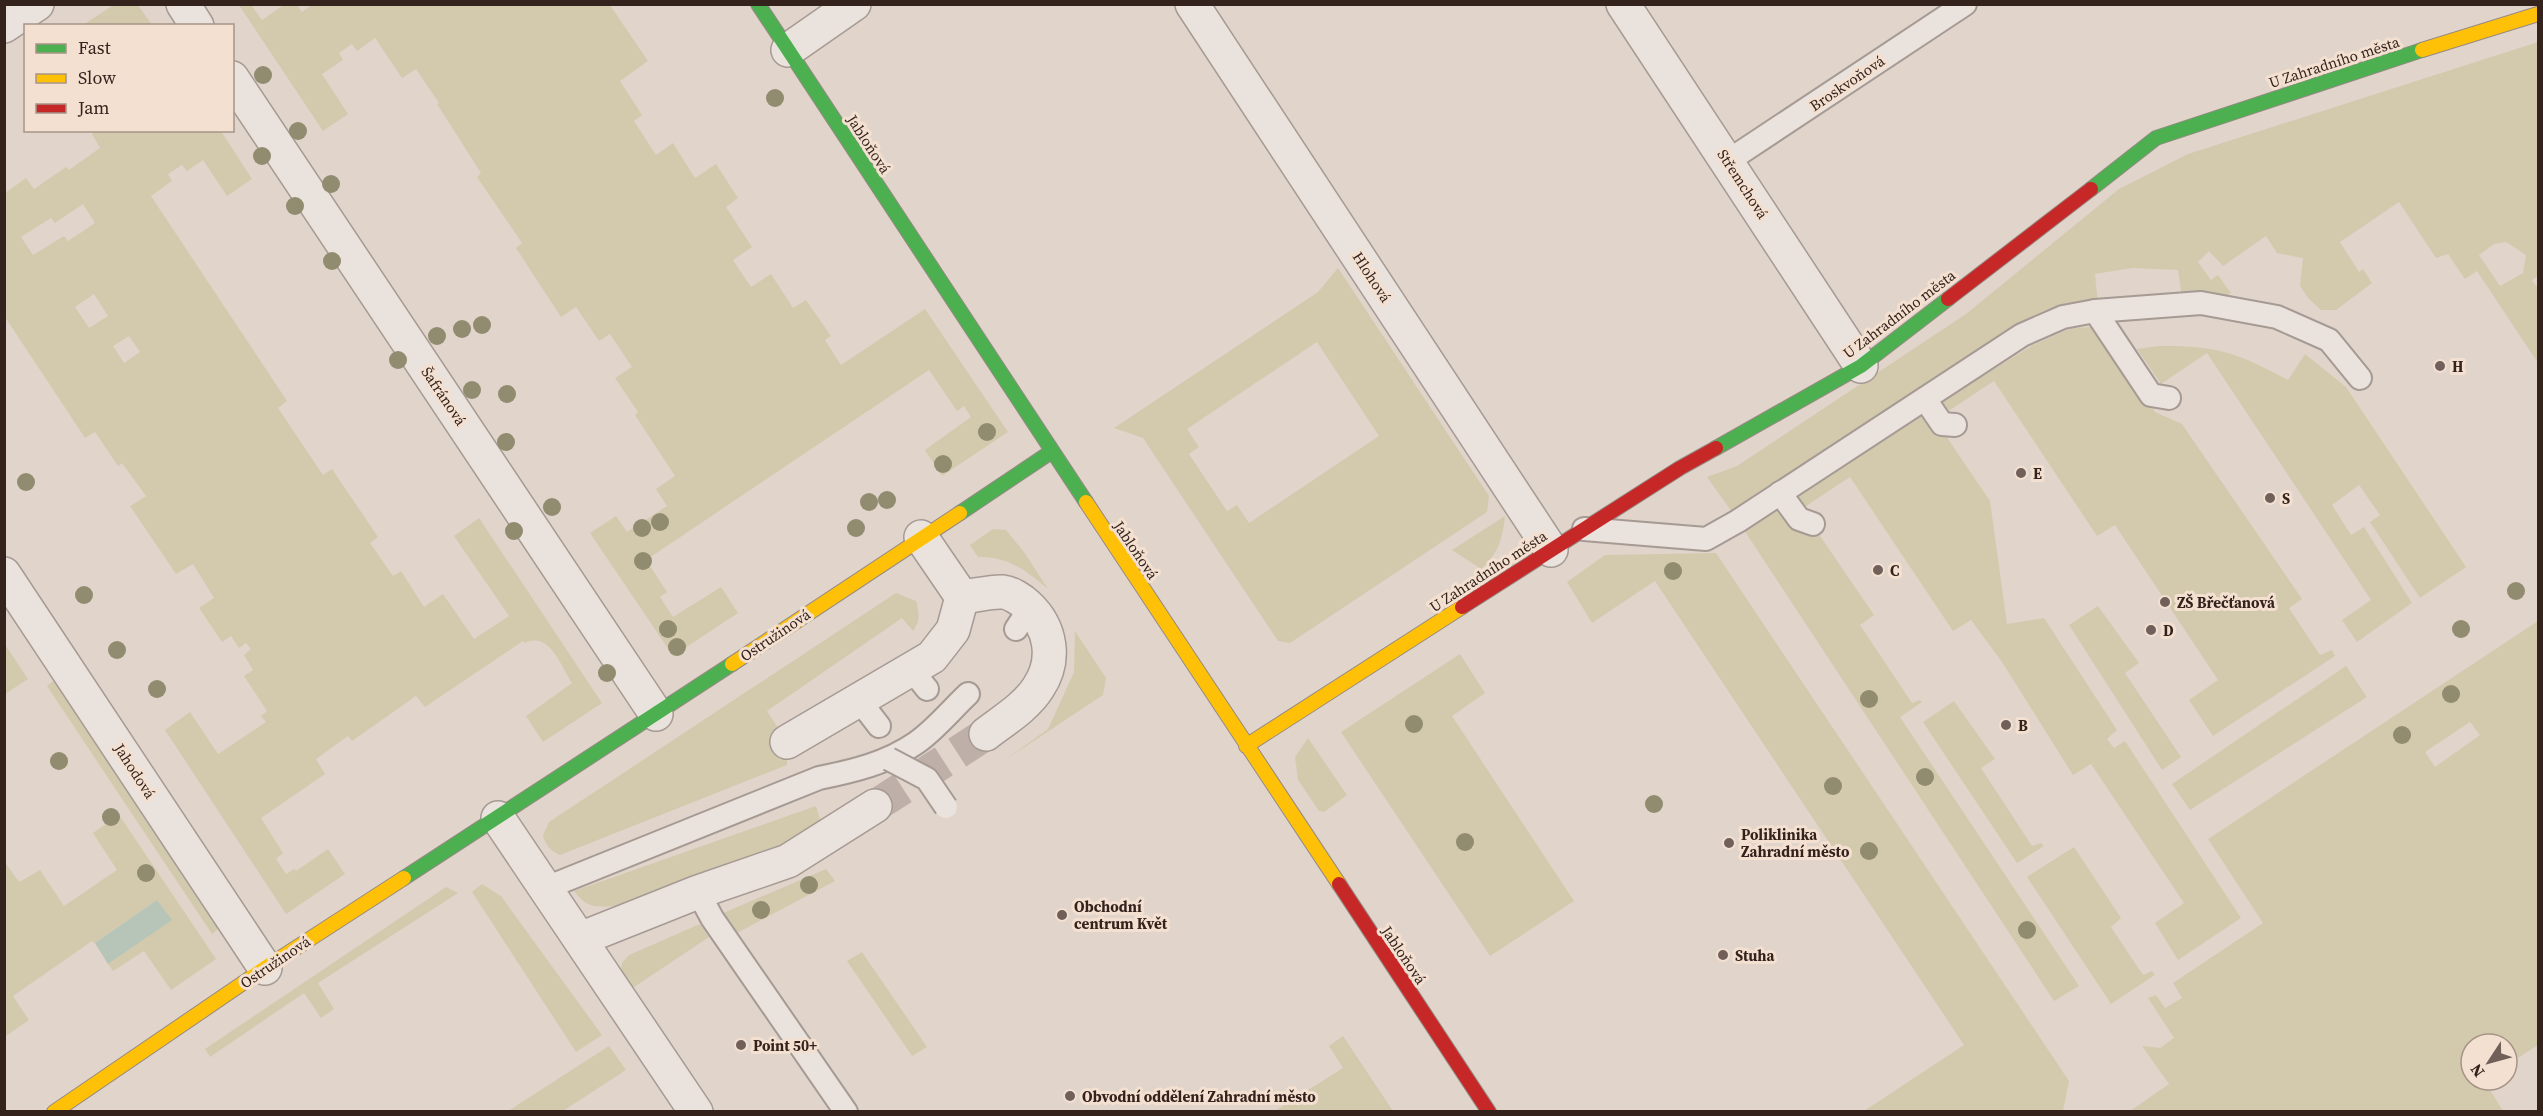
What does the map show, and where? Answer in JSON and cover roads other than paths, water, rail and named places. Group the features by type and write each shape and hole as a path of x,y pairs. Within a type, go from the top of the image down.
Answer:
{"street":[{"path":"4,26 37,4"},
{"path":"183,4 196,24"},
{"name":"Jabloňová","path":"758,4 1051,452 1489,1112"},
{"path":"788,50 855,4"},
{"name":"Hlohová","path":"1192,4 1551,550"},
{"name":"Střemchová","path":"1623,4 1862,366"},
{"name":"U Zahradního města","path":"1246,746 1680,468 1862,366 2156,138 2469,34 2538,14"},
{"name":"Šafránová","path":"234,81 657,714"},
{"name":"Ostružinová","path":"54,1112 265,968 657,714 1051,452"},
{"path":"921,537 962,597 1039,615 1048,635 1050,653 1047,670 1039,687 1029,700 986,734"},
{"name":"Jahodová","path":"4,574 265,968"},
{"path":"787,742 859,700 919,679 932,657 953,630 962,597"},
{"path":"580,939 698,892 788,861 875,806"},
{"path":"498,818 696,1112"}],"lane":[{"name":"Broskvoňová","path":"1728,161 1965,4"},
{"path":"1584,529 1706,539 2022,335 2063,317 2095,311 2201,303 2277,317 2329,340 2360,378"},
{"path":"2095,311 2151,395 2169,398"},
{"path":"1925,399 1942,424 1955,425"},
{"path":"1780,493 1799,519 1813,524"},
{"path":"546,888 819,778 857,770 889,759 918,742 968,694"},
{"path":"859,700 879,726"},
{"path":"889,759 927,779 946,807"},
{"path":"698,892 712,918 846,1112"}],"tunnel":[{"path":"875,806 986,734"}],"place":[{"name":"H","path":"2440,366"},
{"name":"E","path":"2021,473"},
{"name":"S","path":"2270,498"},
{"name":"C","path":"1878,570"},
{"name":"ZŠ Břečťanová","path":"2165,602"},
{"name":"D","path":"2151,630"},
{"name":"B","path":"2006,725"},
{"name":"Poliklinika Zahradní město","path":"1729,843"},
{"name":"Obchodní centrum Květ","path":"1062,915"},
{"name":"Stuha","path":"1723,955"},
{"name":"Point 50+","path":"741,1045"},
{"name":"Obvodní oddělení Zahradní město","path":"1070,1096"}]}
